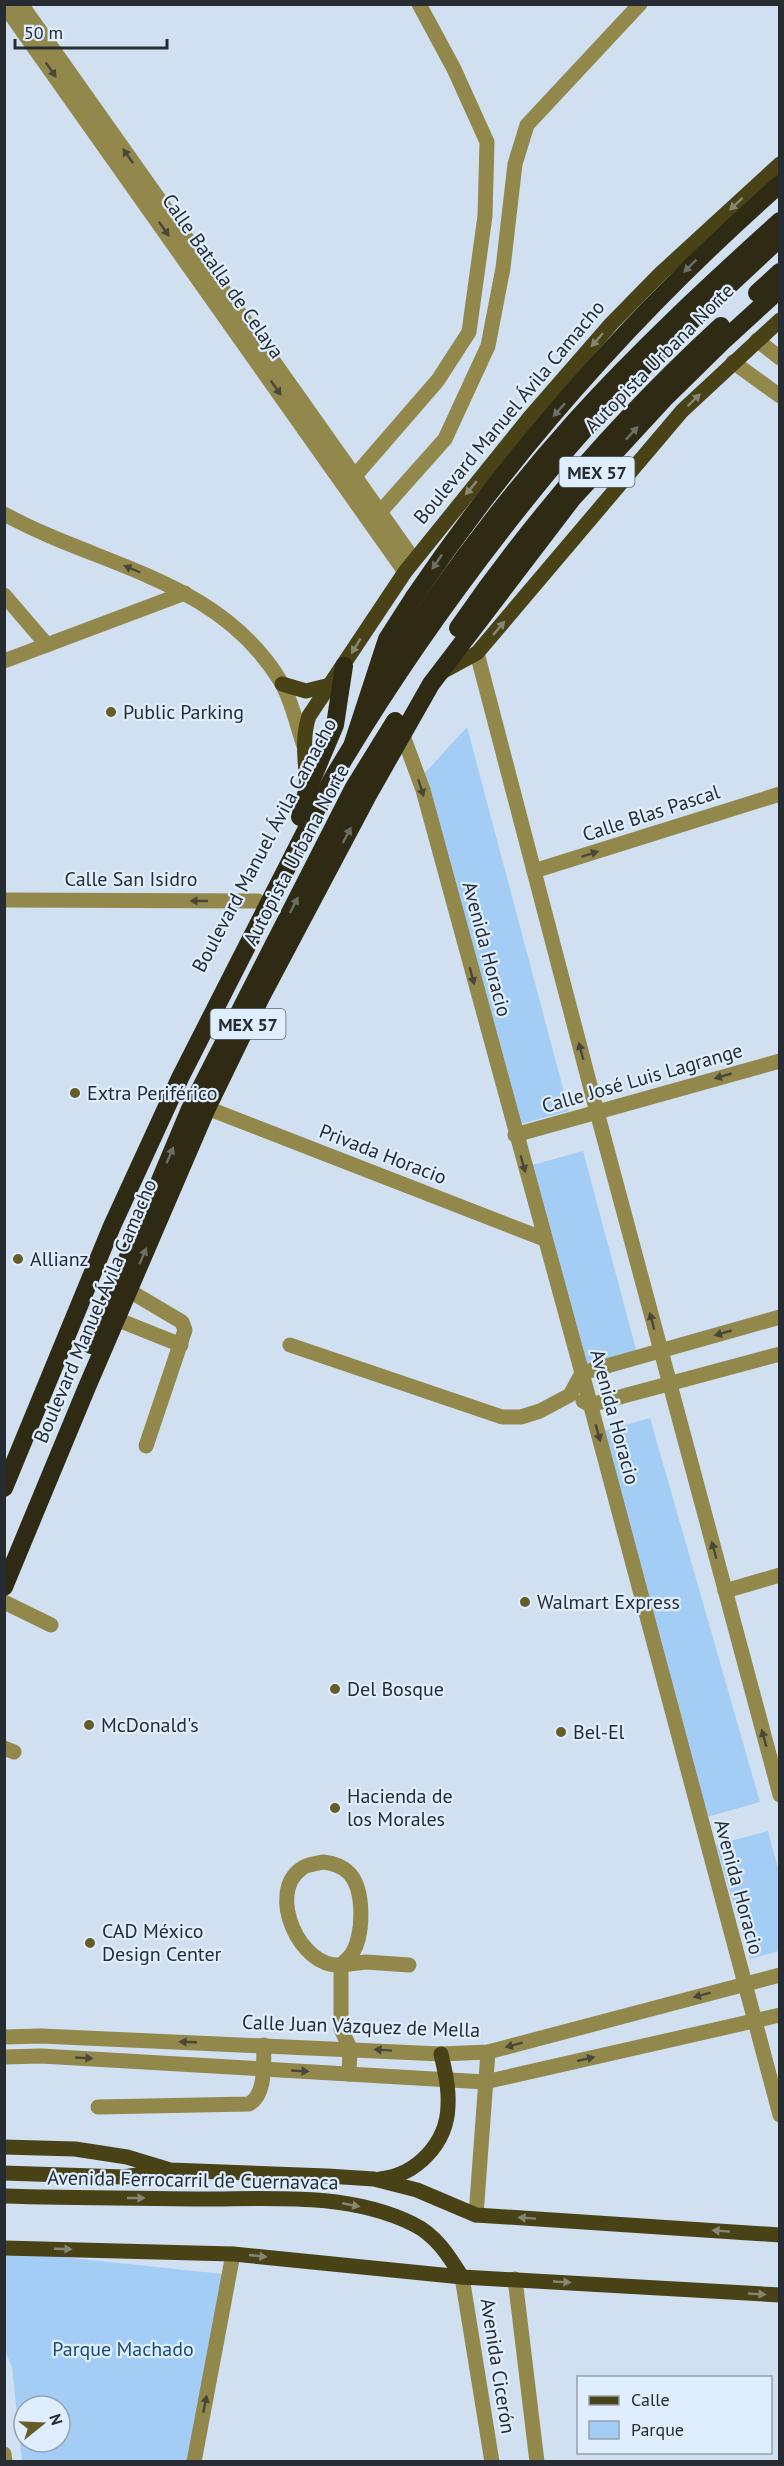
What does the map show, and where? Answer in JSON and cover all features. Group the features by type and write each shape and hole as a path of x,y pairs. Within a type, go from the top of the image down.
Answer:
{"highway":[{"path":"353,742 387,639 436,564 481,503 636,322 702,255 780,184"},
{"name":"Boulevard Manuel Ávila Camacho","path":"4,1460 158,1100 300,817 394,658 510,499 575,422 665,328 780,221"},
{"name":"Autopista Urbana Norte","path":"4,1488 112,1226 180,1077 353,742 456,591 559,459 665,346 780,238"},
{"name":"Autopista Urbana Norte","path":"4,1556 190,1109 354,789 395,722 477,601 579,471 626,419 687,358 780,272"},
{"name":"Boulevard Manuel Ávila Camacho","path":"4,1587 207,1108 261,997 402,733 437,674 579,491 666,398 723,341 780,289"},
{"path":"300,817 307,791 335,725 344,666"}],"main road":[{"name":"Boulevard Manuel Ávila Camacho","path":"307,791 304,731 309,716 409,566 530,417 611,324 660,274 780,164"},
{"path":"437,674 477,654 682,411 780,320"},
{"path":"282,684 306,691 330,685"},
{"path":"374,2179 388,2178 414,2167 434,2148 446,2122 448,2108 441,2054"},
{"name":"Avenida Ferrocarril de Cuernavaca","path":"4,2147 75,2149 127,2157 170,2170 327,2175 374,2179 417,2190 476,2215 780,2235"},
{"path":"4,2173 123,2176 170,2170"},
{"name":"Avenida Ferrocarril de Cuernavaca","path":"4,2196 313,2200 361,2207 400,2218 426,2232 440,2243 462,2277"},
{"path":"4,2248 232,2254 462,2277 780,2295"}],"street":[{"name":"Calle Batalla de Celaya","path":"21,4 409,566"},
{"path":"350,482 438,380 469,332 485,216 487,142 454,69 419,4"},
{"path":"375,518 445,439 488,345 503,268 515,164 527,125 640,4"},
{"name":"Calle Batalla de Celaya","path":"4,6 350,482"},
{"path":"756,340 780,358"},
{"path":"733,362 780,396"},
{"path":"4,514 185,592 218,613 248,639 282,684 304,747"},
{"path":"4,661 185,592"},
{"path":"4,595 47,645"},
{"path":"477,654 660,1351 780,1795"},
{"name":"Avenida Horacio","path":"402,733 423,790 515,1135 582,1373 753,2022 780,2115"},
{"name":"Calle Blas Pascal","path":"534,871 780,794"},
{"name":"Calle San Isidro","path":"4,900 258,901"},
{"name":"Calle José Luis Lagrange","path":"515,1135 780,1061"},
{"name":"Privada Horacio","path":"207,1108 544,1239"},
{"path":"128,1290 182,1322 185,1330 146,1446"},
{"path":"290,1345 502,1417 521,1417 540,1411 570,1395 582,1373 780,1317"},
{"path":"116,1319 181,1345"},
{"path":"570,1395 590,1405 780,1354"},
{"path":"725,1591 780,1575"},
{"path":"4,1602 51,1625"},
{"path":"349,2074 350,2048 341,2029 341,1965 352,1954 357,1941 361,1925 359,1895 349,1873 339,1866 323,1862 308,1865 295,1875 287,1891 288,1911 294,1931 305,1949 320,1961 329,1966 341,1965 366,1962 409,1965"},
{"name":"Calle Juan Vázquez de Mella","path":"4,2037 41,2036 350,2048 441,2054 488,2052 780,1975"},
{"path":"4,2057 41,2056 485,2082 780,2015"},
{"path":"41,2036 41,2056"},
{"path":"98,2107 249,2104 255,2101 260,2093 264,2045"},
{"path":"476,2215 488,2052"},
{"path":"194,2462 232,2254"},
{"name":"Avenida Cicerón","path":"462,2277 492,2462"},
{"name":"Avenida Cicerón","path":"515,2279 537,2462"},
{"path":"4,2454 5,2462"}],"green space":[{"path":"467,727 569,1111 513,1126 423,775"},
{"path":"583,1151 637,1353 586,1367 532,1165"},
{"path":"650,1418 760,1802 707,1817 597,1433"},
{"path":"768,1831 779,1872 779,1951 750,1959 716,1845"},
{"name":"Parque Machado","path":"5,2251 223,2274 191,2461 22,2461 21,2454 72,2454 72,2394 15,2394 12,2368 5,2350"}],"place":[{"name":"Public Parking","path":"111,712"},
{"name":"Extra Periférico","path":"75,1093"},
{"name":"Allianz","path":"18,1259"},
{"name":"Walmart Express","path":"525,1602"},
{"name":"Del Bosque","path":"335,1689"},
{"name":"McDonald's","path":"89,1725"},
{"name":"Bel-El","path":"561,1732"},
{"name":"Hacienda de los Morales","path":"335,1808"},
{"name":"CAD México Design Center","path":"90,1943"}]}
